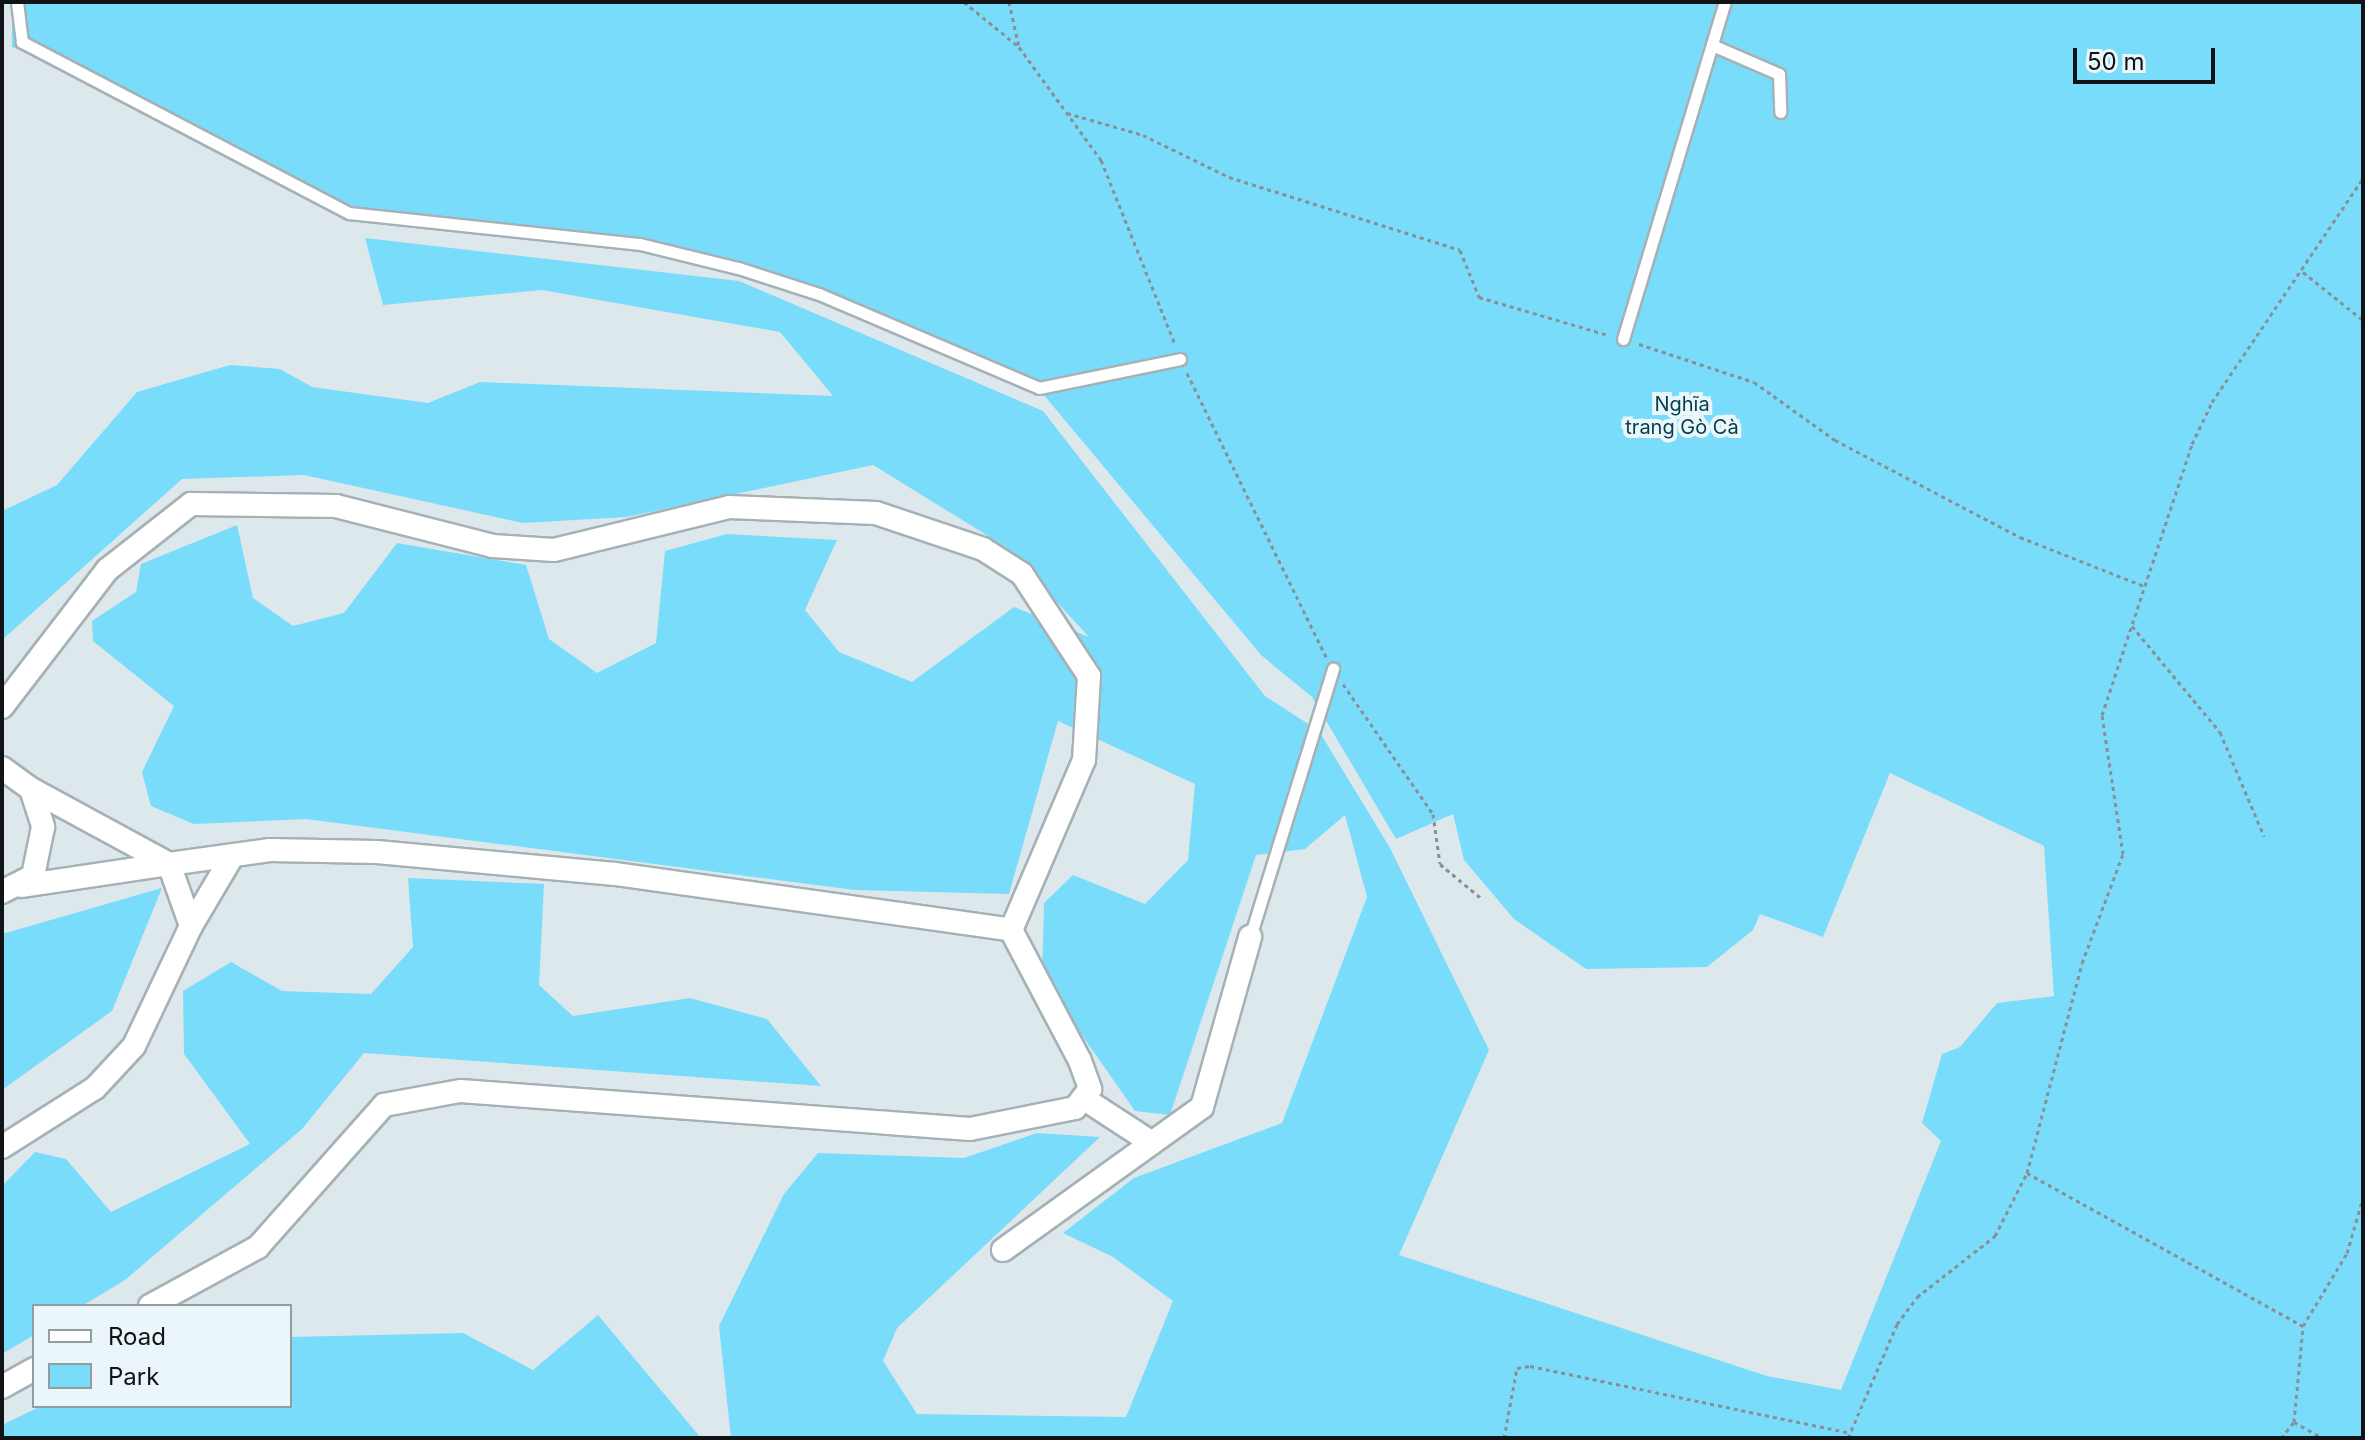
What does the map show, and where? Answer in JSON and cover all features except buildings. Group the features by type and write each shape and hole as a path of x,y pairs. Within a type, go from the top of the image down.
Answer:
{"street":[{"path":"2,707 107,570 191,504 336,506 493,546 554,550 729,507 876,513 983,549 1022,574 1089,676 1084,760 1011,930"},
{"path":"2,768 31,789 169,864 191,926"},
{"path":"12,889 42,857 40,807 31,789"},
{"path":"12,889 233,855 323,849 615,874 1011,930"},
{"path":"2,1147 95,1088 134,1046 191,926 233,855"},
{"path":"154,1304 258,1247 384,1105 460,1091 970,1129 1075,1108 1090,1089 1080,1061 1011,930"},
{"path":"1003,1250 1202,1107 1250,937"},
{"path":"1083,1098 1152,1143"},
{"path":"2,1387 32,1370"}],"lane":[{"path":"17,2 22,42 349,213 640,244 738,268 819,294 1039,388 1180,359"},
{"path":"1623,339 1725,2"},
{"path":"1712,45 1779,74 1780,112"},
{"path":"1250,937 1333,669"}],"path":[{"path":"964,2 1019,47 1101,160 1180,359 1333,669 1433,814 1440,864 1481,898"},
{"path":"1009,2 1019,47"},
{"path":"1504,1438 1517,1368 1530,1366 1850,1436 1897,1324 1917,1297 1995,1236 2027,1173 2082,963 2123,854 2123,818 2100,729 2132,626 2212,402 2303,272 2363,178"},
{"path":"2303,272 2363,320"},
{"path":"2132,626 2220,732 2264,836"},
{"path":"2027,1173 2303,1326"},
{"path":"2281,1438 2294,1422 2303,1326 2347,1253 2363,1198"},
{"path":"2294,1422 2323,1438"}],"green space":[{"name":"Nghĩa trang Gò Cà","path":"12,2 2363,2 2363,1438 731,1438 719,1326 784,1194 818,1153 964,1158 1037,1133 1100,1137 897,1328 883,1361 917,1414 1126,1417 1173,1301 1113,1257 1063,1233 1134,1178 1282,1123 1367,897 1345,815 1305,849 1256,855 1170,1115 1135,1111 1042,978 1044,903 1073,875 1145,904 1188,860 1195,784 1058,721 1009,894 855,890 306,819 194,824 151,806 142,772 174,706 93,641 92,621 136,592 141,564 237,525 253,598 293,626 344,613 397,543 526,565 549,639 597,673 656,643 665,551 727,534 837,540 805,610 839,652 912,682 1014,607 1089,637 1006,547 873,465 627,517 523,523 304,475 182,479 2,640 2,511 57,485 137,392 230,365 280,369 312,387 428,403 480,382 833,396 780,332 542,290 383,305 365,238 739,281 1043,411 1265,696 1319,731 1390,848 1489,1050 1399,1255 1767,1376 1841,1390 1941,1141 1922,1123 1942,1054 1960,1047 1997,1003 2054,996 2044,846 1890,773 1823,937 1760,914 1753,930 1707,967 1586,969 1514,919 1464,860 1453,814 1396,839 1312,697 1261,655 1043,394 826,302 630,238 366,211 205,147 38,54 12,47"},
{"path":"408,878 544,884 539,985 573,1016 690,998 767,1019 821,1086 364,1053 302,1129 125,1280 85,1304 32,1304 32,1336 2,1354 2,1186 35,1152 66,1159 111,1212 250,1144 184,1054 183,991 231,962 282,991 371,994 413,947"},
{"path":"162,888 112,1011 2,1090 2,934"},
{"path":"598,1315 701,1438 2,1438 2,1425 37,1408 292,1408 292,1337 463,1333 533,1370"}]}
